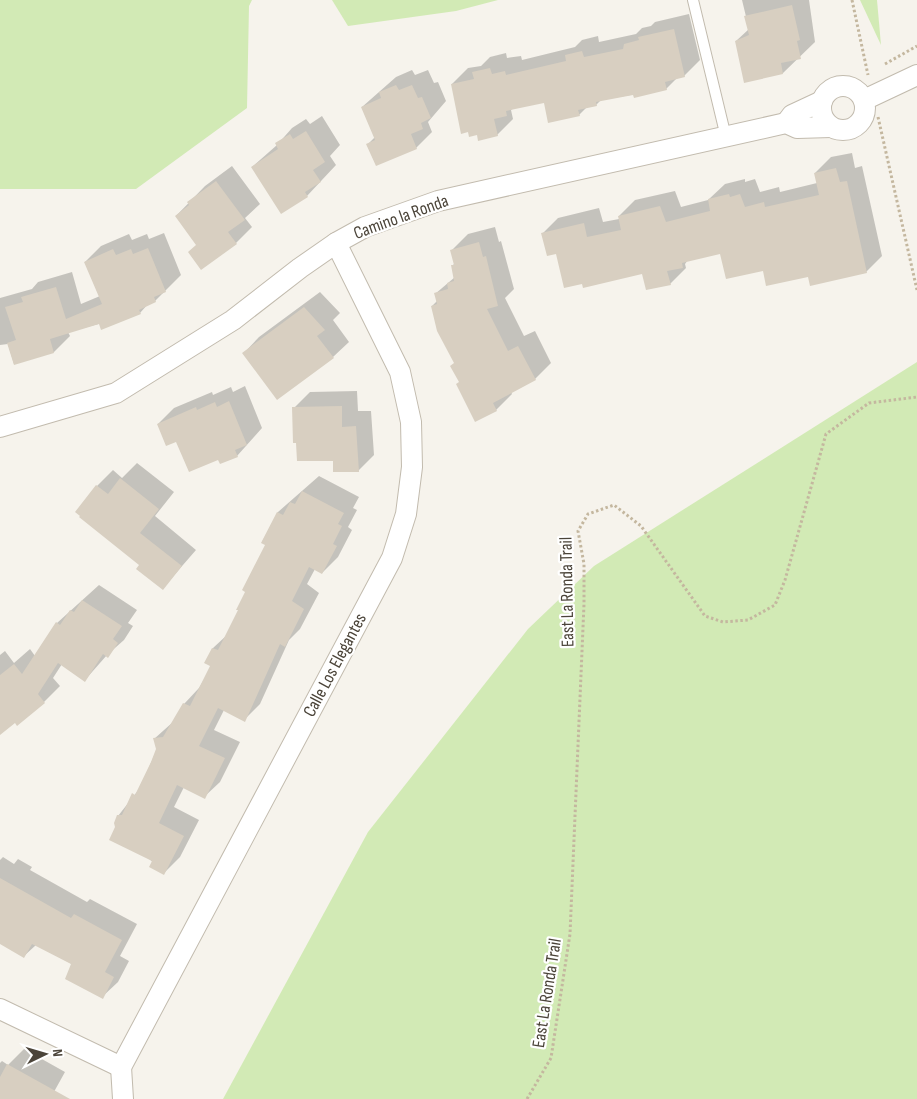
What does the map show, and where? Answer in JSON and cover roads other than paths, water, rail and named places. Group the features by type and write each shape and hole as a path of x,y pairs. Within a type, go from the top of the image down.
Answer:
{"street":[{"path":"869,99 917,75"},
{"name":"Camino la Ronda","path":"0,427 116,393 233,320 336,243 365,227 438,201 786,123 797,128 831,127 844,131 857,126 865,114 869,99 856,89 842,85 829,90 822,101 792,115 786,123"},
{"path":"822,101 822,116 831,127"},
{"name":"Calle Los Elegantes","path":"121,1068 392,558 406,514 412,467 411,422 400,372 336,243"},
{"path":"0,1009 121,1068 123,1099"}],"lane":[{"path":"694,0 726,137"}]}
